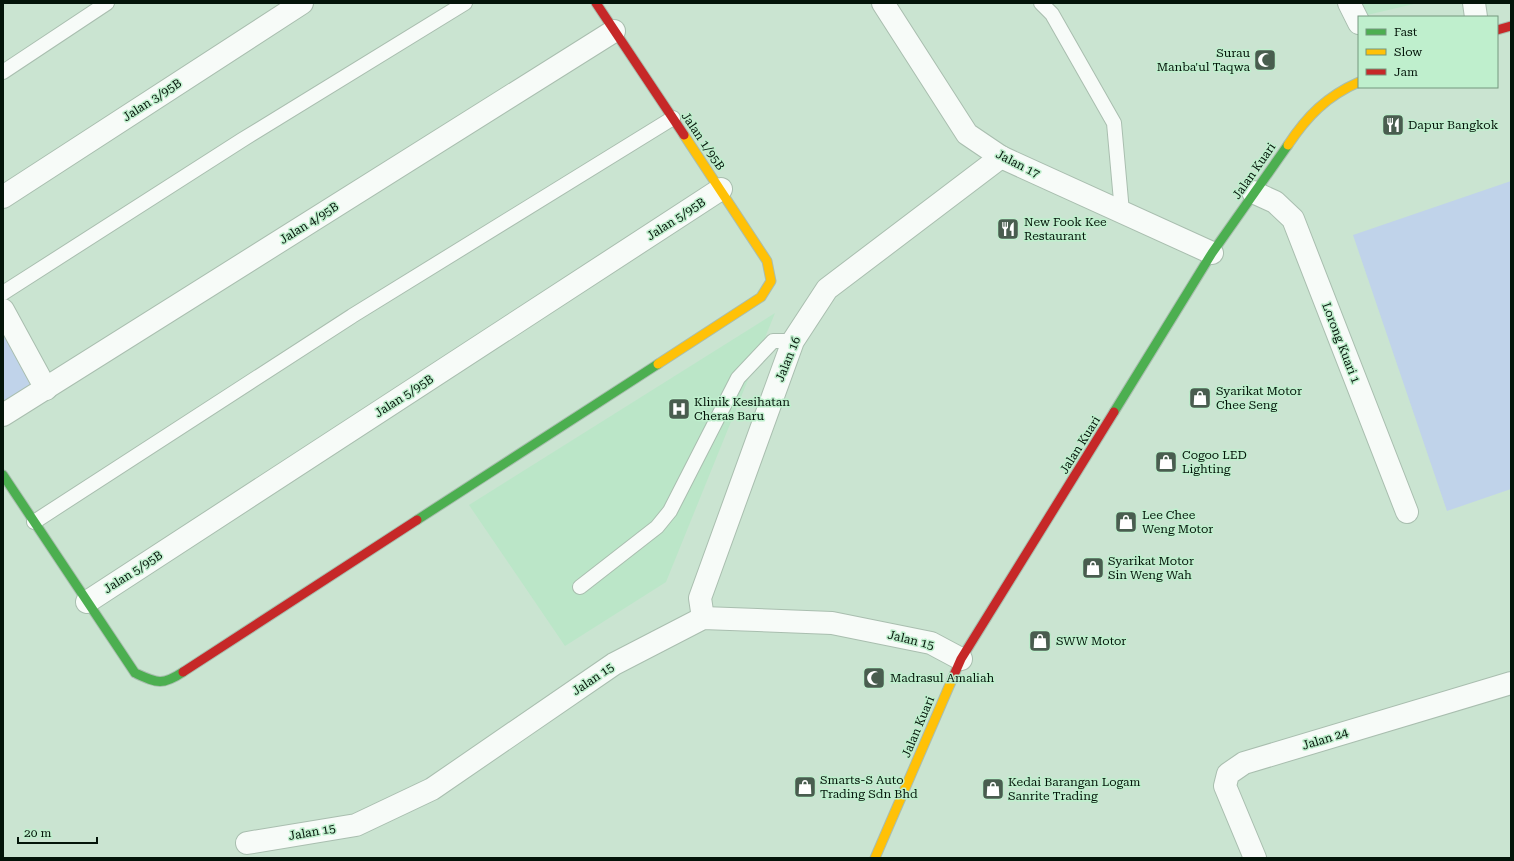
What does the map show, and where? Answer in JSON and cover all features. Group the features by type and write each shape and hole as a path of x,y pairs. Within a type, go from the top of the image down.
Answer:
{"street":[{"name":"Jalan 3/95B","path":"3,197 302,3"},
{"name":"Jalan 1/95B","path":"88,602 135,673 153,682 169,681 761,297 771,281 767,261 721,189 596,3"},
{"name":"Jalan 17","path":"883,3 968,134 1001,157 1212,253"},
{"path":"1349,3 1358,21"},
{"path":"1474,3 1476,16"},
{"path":"1498,30 1511,26"},
{"name":"Jalan 4/95B","path":"3,416 614,31"},
{"name":"Jalan Kuari","path":"875,858 961,659 1212,253 1304,121 1339,91 1358,82"},
{"name":"Jalan 16","path":"703,618 700,598 792,341 827,289 1001,157"},
{"name":"Jalan 5/95B","path":"88,602 721,189"},
{"name":"Lorong Kuari 1","path":"1254,192 1276,202 1293,219 1407,512"},
{"path":"3,310 46,389"},
{"path":"3,475 88,602"},
{"name":"Jalan 15","path":"247,843 356,825 432,789 614,664 703,618 832,623 931,643 961,659"},
{"name":"Jalan 24","path":"1255,858 1225,786 1228,774 1244,763 1511,683"}],"lane":[{"path":"3,72 107,3"},
{"path":"3,293 242,140 465,3"},
{"path":"1041,3 1052,14 1114,123 1122,212"},
{"path":"34,522 352,316 673,118"},
{"path":"580,587 657,527 670,511 738,378 773,342 792,341"}],"shaded area":[{"path":"1360,3 1418,3 1367,15"},
{"path":"1511,181 1511,489 1447,511 1353,235"},
{"path":"3,310 46,389 3,415"},
{"name":"Klinik Kesihatan Cheras Baru","path":"775,313 666,582 565,646 469,505"}],"traffic: fast":[{"path":"1114,412 1212,253 1288,145"},
{"path":"417,520 658,364"},
{"path":"3,475 135,673 159,682 170,679 183,672"}],"traffic: slow":[{"path":"1288,145 1310,116 1327,100 1358,83"},
{"path":"658,364 761,297 771,281 767,261 684,135"},
{"path":"875,858 954,675"}],"traffic: jam":[{"path":"596,3 684,135"},
{"path":"1498,30 1511,26"},
{"path":"954,675 961,659 1114,412"},
{"path":"183,672 417,520"}],"place":[{"name":"Surau Manba'ul Taqwa","path":"1265,60"},
{"name":"Dapur Bangkok","path":"1393,125"},
{"name":"New Fook Kee Restaurant","path":"1008,229"},
{"name":"Syarikat Motor Chee Seng","path":"1200,398"},
{"name":"Klinik Kesihatan Cheras Baru","path":"679,409"},
{"name":"Cogoo LED Lighting","path":"1166,462"},
{"name":"Lee Chee Weng Motor","path":"1126,522"},
{"name":"Syarikat Motor Sin Weng Wah","path":"1093,568"},
{"name":"SWW Motor","path":"1040,641"},
{"name":"Madrasul Amaliah","path":"874,678"},
{"name":"Smarts-S Auto Trading Sdn Bhd","path":"805,787"},
{"name":"Kedai Barangan Logam Sanrite Trading","path":"993,789"}]}
